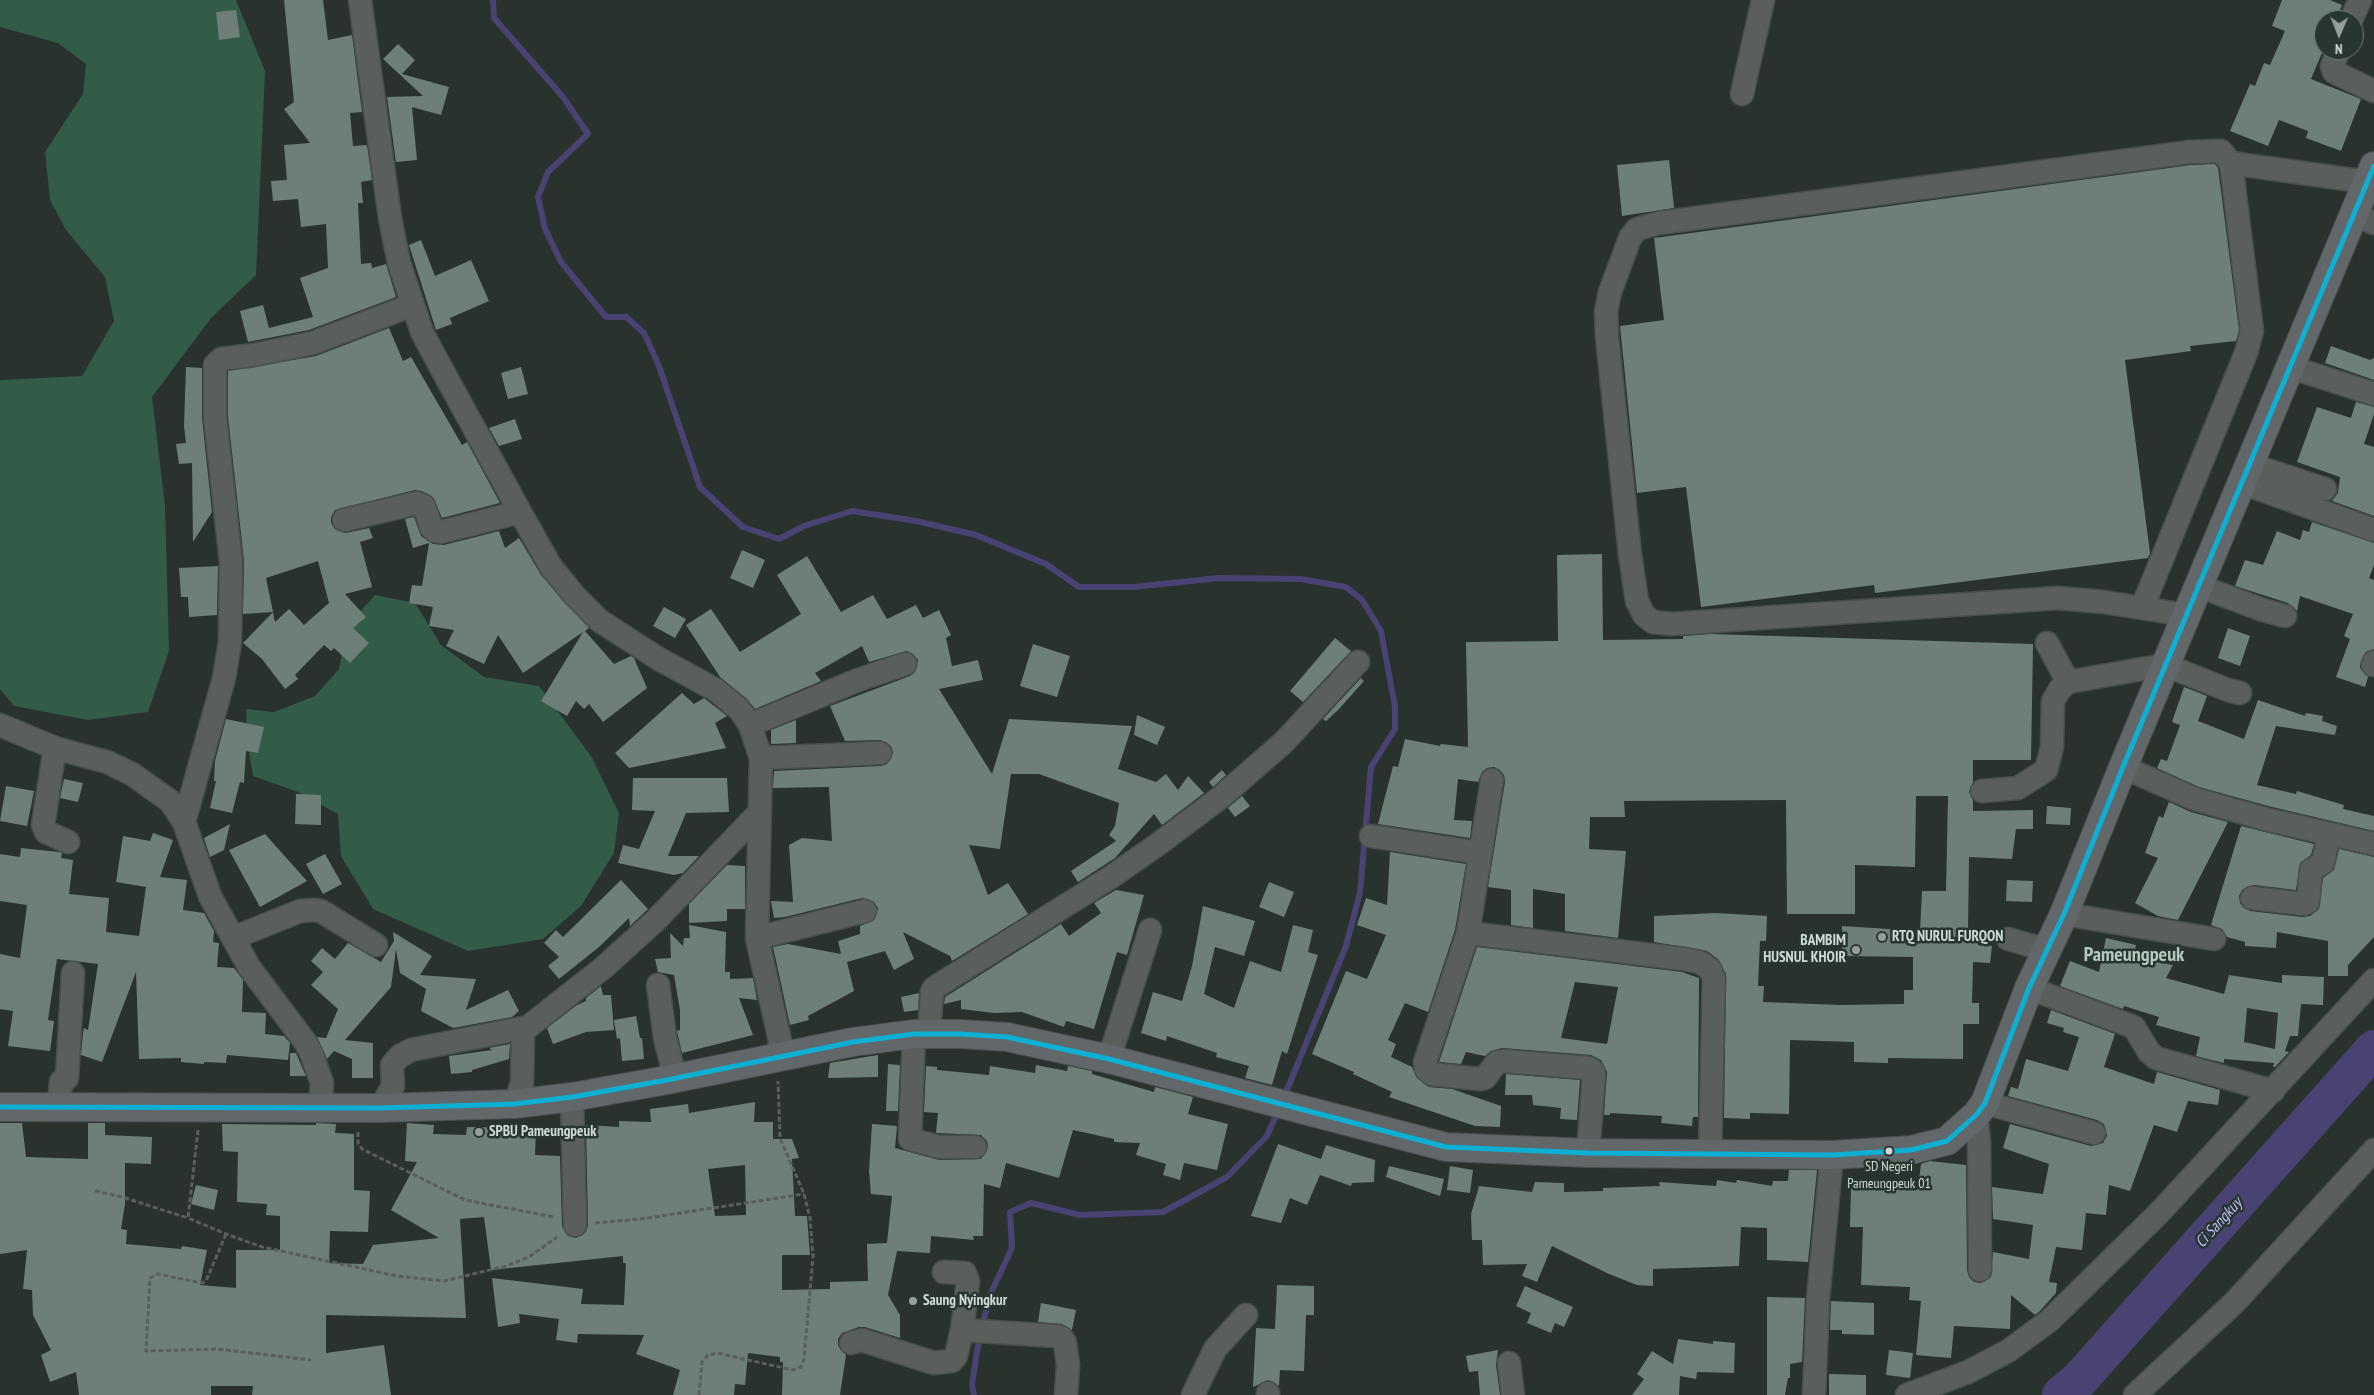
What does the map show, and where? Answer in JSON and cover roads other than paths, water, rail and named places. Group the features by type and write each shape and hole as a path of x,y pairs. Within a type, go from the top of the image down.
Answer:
{"main road":[{"path":"0,1107 369,1108 514,1104 572,1097 667,1080 853,1042 922,1034 1007,1037 1109,1059 1446,1147 1588,1154 1832,1155 1910,1150 1947,1141 1981,1109 2030,988 2064,914 2123,766 2290,367 2364,219 2371,174"}],"street":[{"path":"360,0 390,218 399,263 412,305 433,353 520,512 552,566 574,596 600,621 659,659 716,690 739,709 750,725 761,758 757,938 780,1041 778,1057"},
{"path":"1742,94 1762,0"},
{"path":"2335,60 2332,66 2334,72 2374,91"},
{"path":"2142,608 2246,353 2252,331 2231,163 2221,151 2190,152 1646,225 1637,229 1630,238 1610,292 1606,311 1630,556 1637,601 1644,615 1653,622 1671,624 2058,598 2186,615"},
{"path":"2231,163 2371,174"},
{"path":"184,822 227,667 230,642 231,562 215,417 215,365 221,359 267,353 313,343 412,305"},
{"path":"2290,367 2374,394"},
{"path":"2245,473 2325,489"},
{"path":"2245,473 2374,530"},
{"path":"344,520 417,503 424,506 430,527 435,532 441,532 520,512"},
{"path":"2199,586 2284,616"},
{"path":"2047,643 2068,682"},
{"path":"975,1147 939,1147 910,1138 922,1034 934,988 1111,877 1221,797 1284,742 1358,662"},
{"path":"750,725 858,680 905,664"},
{"path":"1982,791 2018,788 2046,770 2052,747 2053,701 2060,689 2068,682 2166,665 2240,693"},
{"path":"0,725 55,748 107,762 132,774 170,801 184,822 210,896 233,938 254,975 306,1044 322,1083 320,1107"},
{"path":"55,748 43,825 46,832 68,842"},
{"path":"761,758 880,753"},
{"path":"2123,766 2196,799 2265,820 2374,844"},
{"path":"1492,780 1468,933 1425,1062 1426,1069 1431,1074 1480,1079 1485,1078 1497,1062 1504,1061 1589,1068 1593,1071 1594,1075 1588,1154"},
{"path":"369,1108 393,1086 392,1065 405,1052 523,1030 603,968 649,927 760,812"},
{"path":"2252,898 2304,904 2308,902 2311,870 2323,863 2329,834"},
{"path":"1371,836 1480,854"},
{"path":"233,938 300,912 313,910 321,911 376,945"},
{"path":"757,938 865,911"},
{"path":"2064,914 2214,939"},
{"path":"1109,1059 1150,930"},
{"path":"1468,933 1684,959 1700,962 1710,969 1714,979 1710,1154"},
{"path":"2008,938 2047,950"},
{"path":"59,1106 61,1082 67,1078 73,973"},
{"path":"1907,1395 1976,1368 2008,1351 2049,1320 2158,1214 2374,980"},
{"path":"658,984 665,1038 672,1066 667,1080"},
{"path":"2030,988 2134,1027 2149,1052 2156,1058 2273,1091"},
{"path":"514,1104 522,1084 523,1030"},
{"path":"572,1097 575,1225"},
{"path":"1980,1270 1979,1141 1981,1109 2094,1134"},
{"path":"2134,1395 2235,1302 2374,1150"},
{"path":"1814,1395 1818,1299 1832,1155"},
{"path":"851,1343 862,1340 934,1363 952,1361 956,1356 964,1330 968,1281 965,1273 944,1272"},
{"path":"1193,1395 1215,1350 1246,1315"},
{"path":"964,1330 1057,1336 1062,1338 1065,1343 1068,1365 1066,1395"},
{"path":"1509,1363 1513,1395"}],"waterway":[{"path":"493,0 494,18 563,97 588,134 548,172 538,197 545,229 561,262 606,317 626,317 644,333 659,366 700,487 743,527 779,539 804,526 852,511 916,521 976,535 1046,564 1079,587 1133,587 1219,578 1301,579 1346,587 1362,600 1381,631 1395,707 1395,729 1371,767 1360,892 1346,946 1284,1097"},
{"name":"Ci Sangkuy","path":"2061,1395 2080,1379 2374,1049"},
{"path":"974,1395 972,1385 977,1351 989,1297 1012,1248 1010,1212 1031,1203 1080,1215 1163,1212 1227,1177 1267,1136 1278,1111"}],"place":[{"name":"RTQ NURUL FURQON","path":"1882,937"},
{"name":"BAMBIM HUSNUL KHOIR","path":"1856,950"},
{"name":"SPBU Pameungpeuk","path":"479,1132"},
{"name":"SD Negeri Pameungpeuk 01","path":"1889,1151"},
{"name":"Saung Nyingkur","path":"913,1301"}],"district":[{"name":"Pameungpeuk","path":"2134,955"}]}
